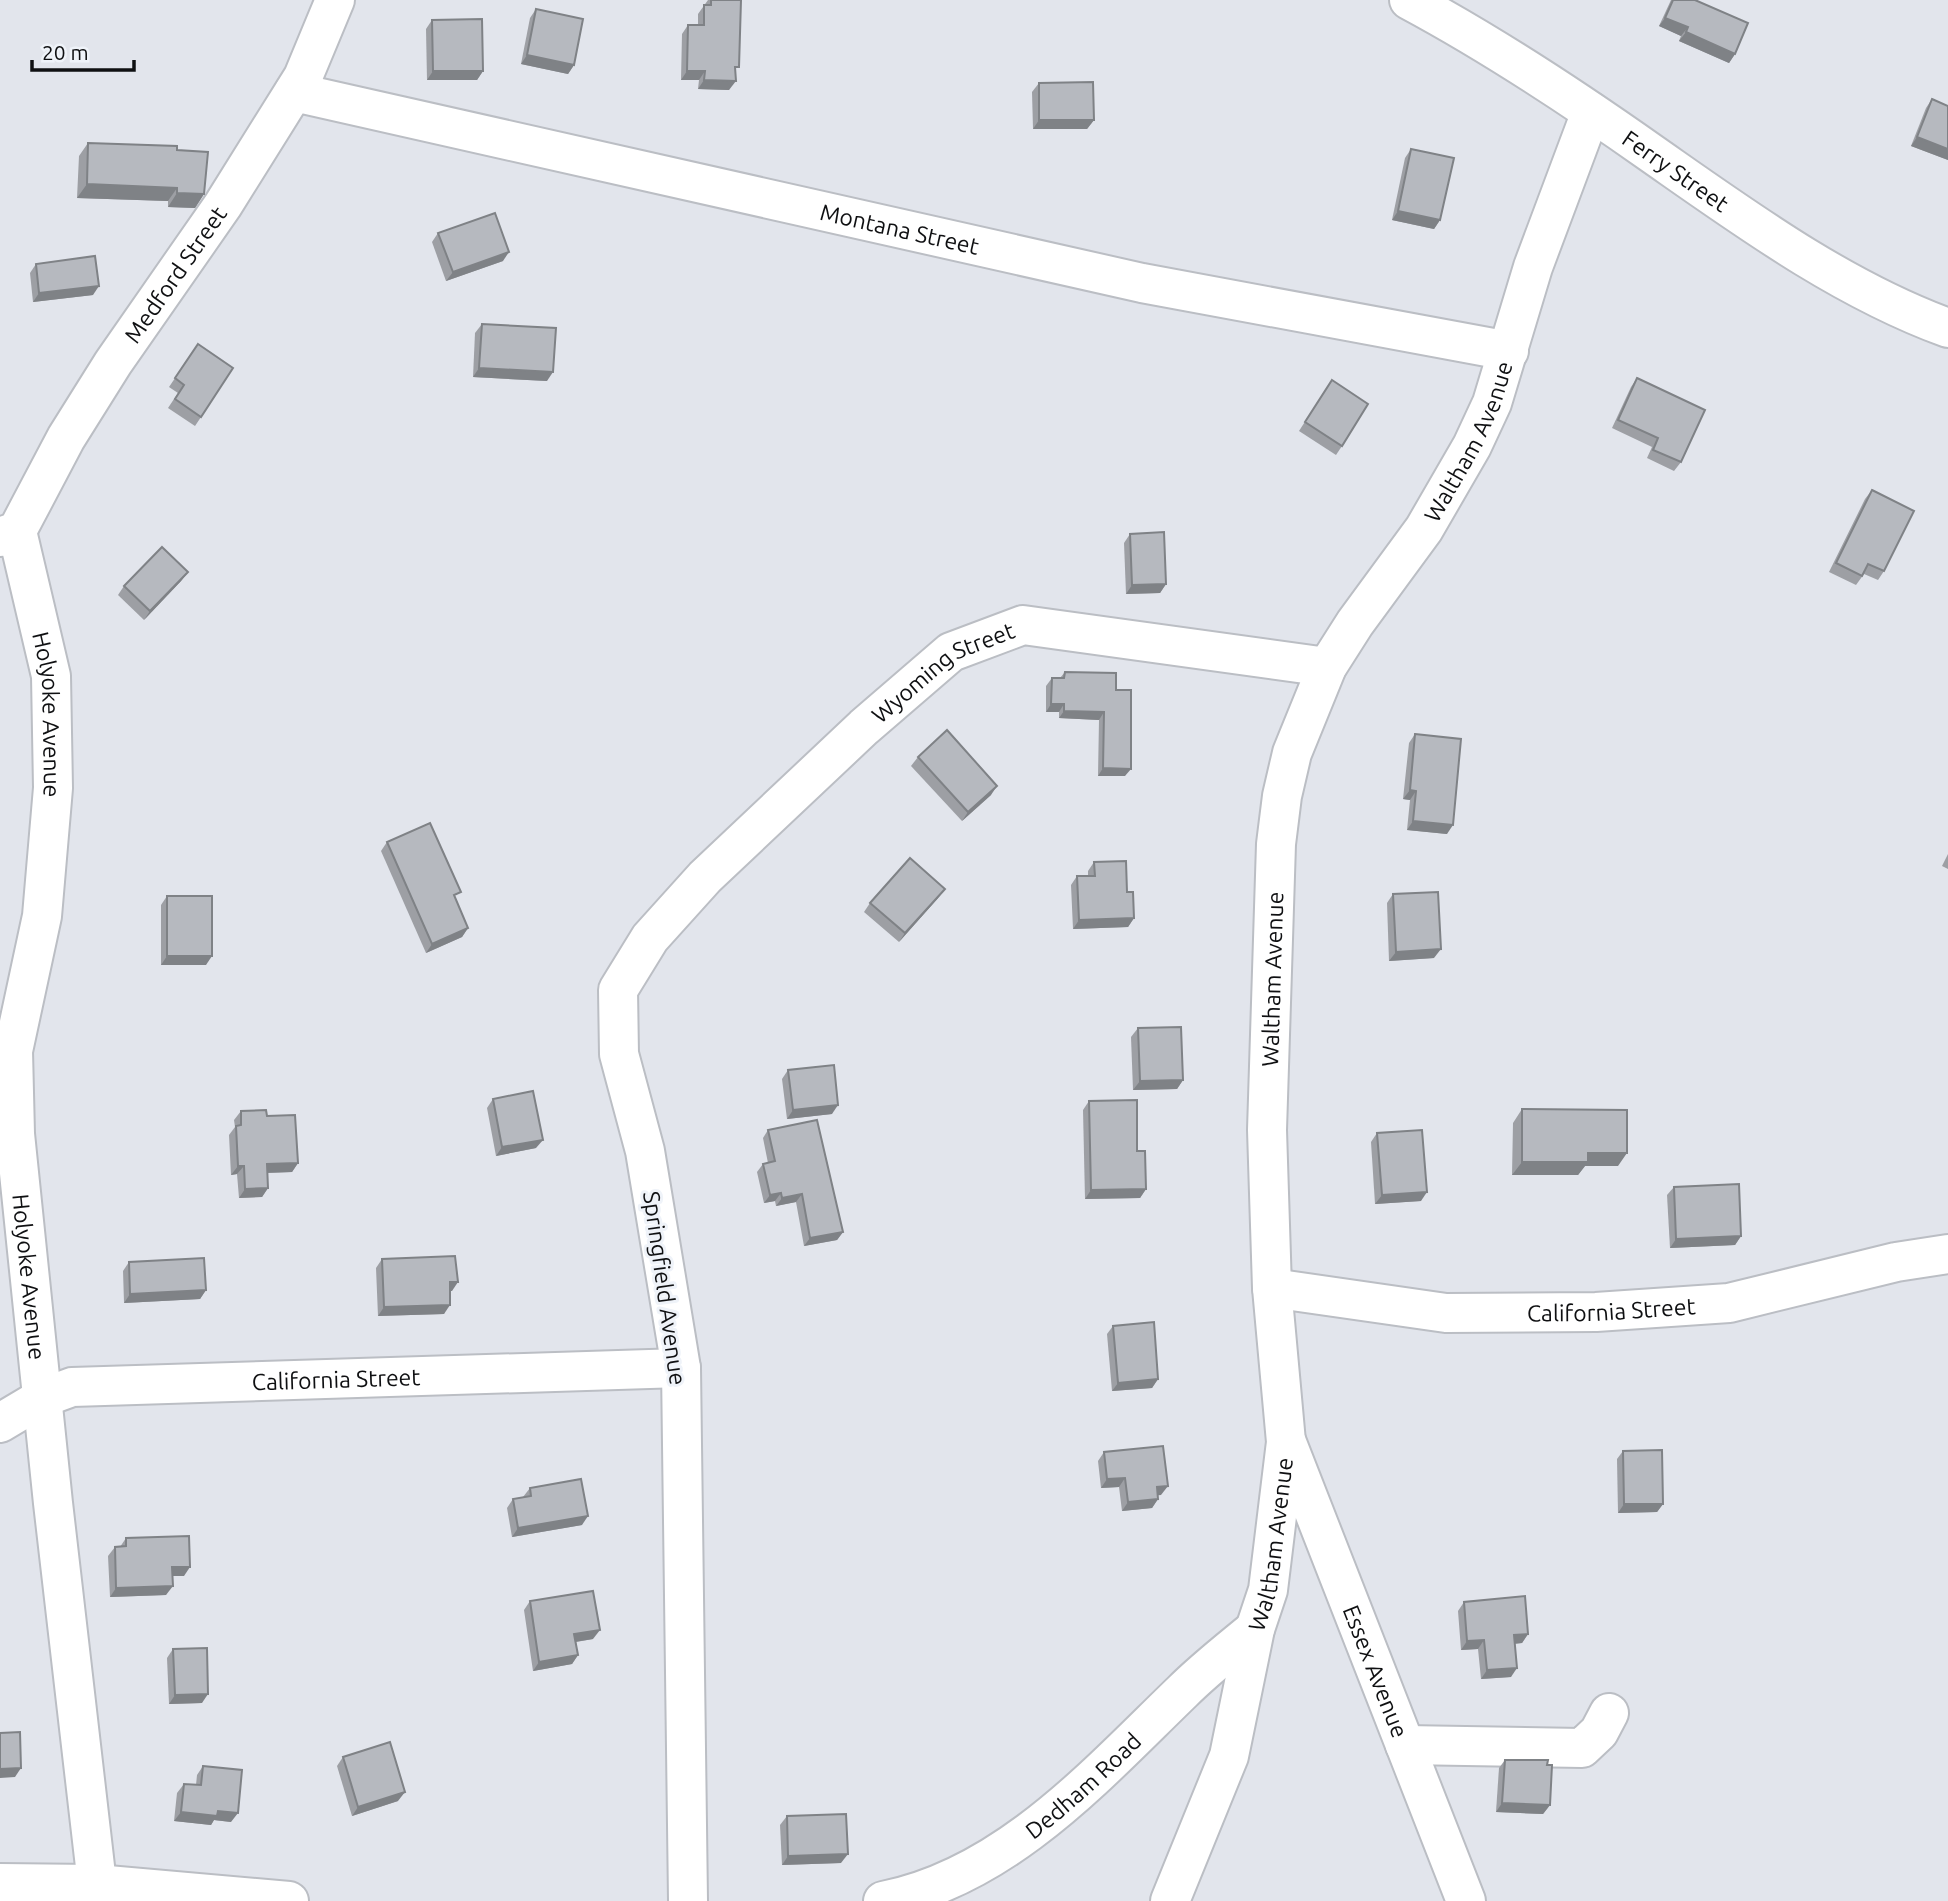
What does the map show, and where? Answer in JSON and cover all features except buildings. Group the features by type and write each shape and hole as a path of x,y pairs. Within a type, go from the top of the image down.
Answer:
{"street":[{"name":"Medford Street","path":"9,534 113,363 223,205 294,92 335,0"},
{"name":"Ferry Street","path":"1409,0 1465,30 1591,112 1706,192 1817,262 1870,293 1948,328"},
{"name":"Montana Street","path":"294,92 1142,283 1509,351"},
{"name":"Waltham Avenue","path":"1170,1901 1229,1756 1255,1629 1270,1577 1286,1442 1272,1288 1267,1130 1276,844 1282,796 1292,753 1327,667 1355,623 1424,529 1449,488 1492,403 1533,267 1591,112"},
{"name":"Holyoke Avenue","path":"9,534 51,676 53,788 42,916 6,1050 98,1893"},
{"name":"Wyoming Street","path":"705,877 864,727 951,652 1023,625 1327,667"},
{"name":"Springfield Avenue","path":"688,1901 681,1368 645,1151 619,1054 618,990 650,937 705,877"},
{"name":"California Street","path":"1272,1288 1446,1314 1596,1312 1729,1303 1896,1262 1948,1254"},
{"name":"California Street","path":"0,1423 43,1398 72,1387 681,1368"},
{"name":"Essex Avenue","path":"1286,1442 1466,1901"},
{"name":"Dedham Road","path":"883,1901 901,1898 953,1877 1003,1850 1046,1819 1110,1763 1185,1689 1255,1629"},
{"path":"1185,1689 1239,1709"},
{"path":"1405,1745 1582,1748 1599,1732 1609,1713"},
{"path":"0,1883 98,1893 289,1901"}]}
